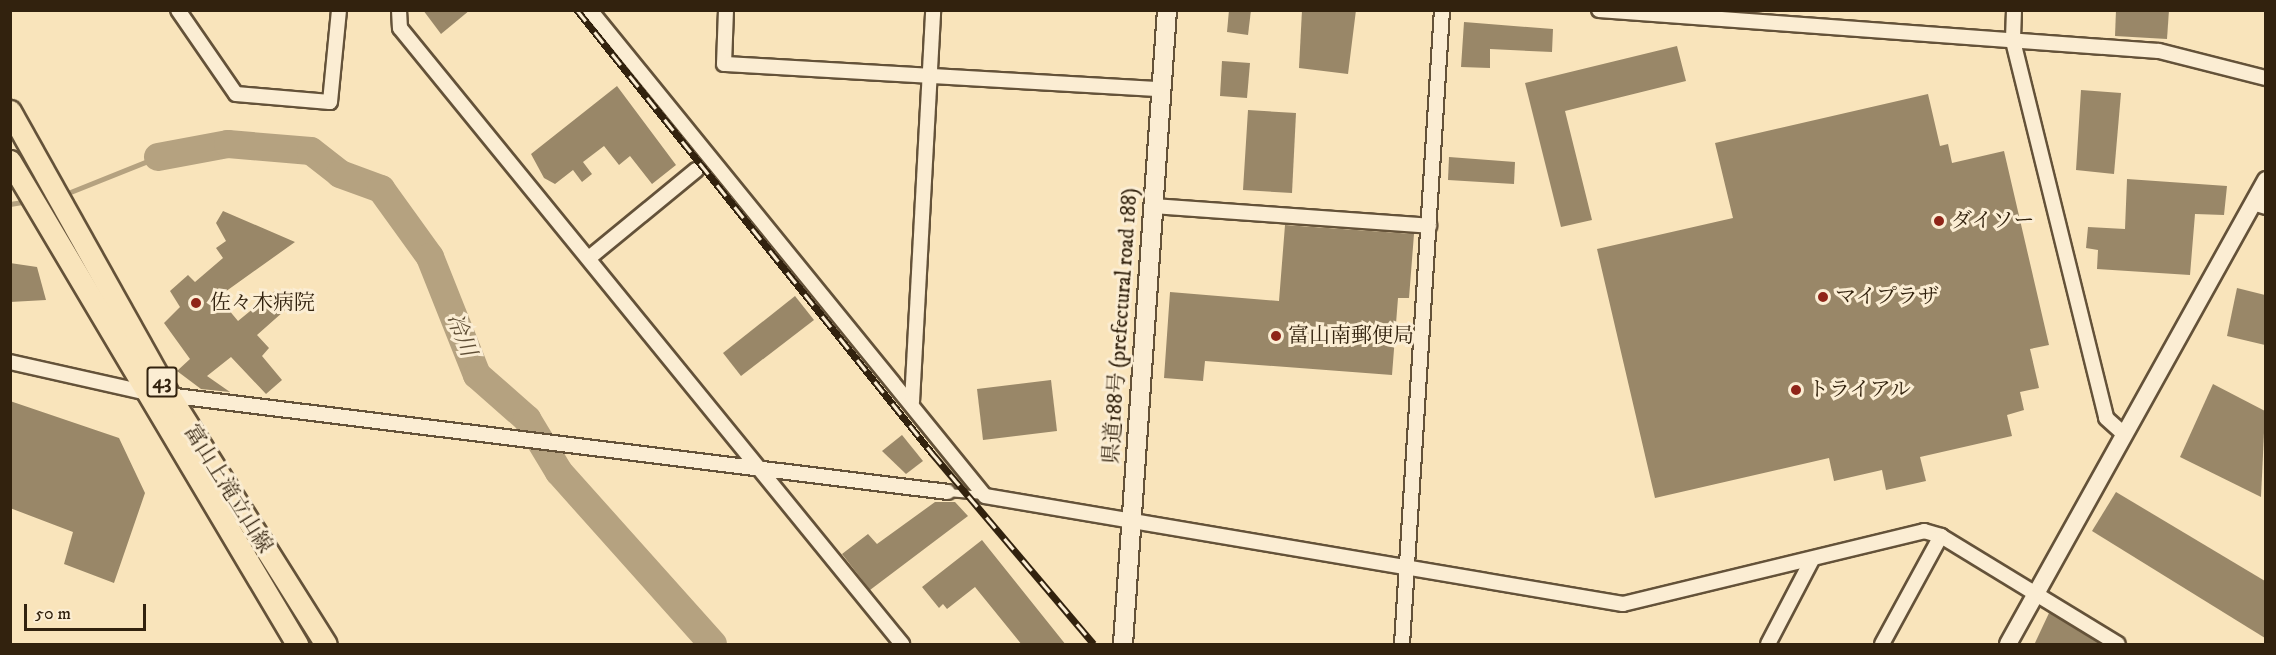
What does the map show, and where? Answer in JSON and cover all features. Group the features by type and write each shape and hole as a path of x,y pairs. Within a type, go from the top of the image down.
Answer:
{"main road":[{"name":"県道188号 (prefectural road 188)","path":"1123,645 1167,10"},
{"name":"富山上滝立山線","path":"11,112 169,395 326,645"},
{"name":"富山上滝立山線","path":"10,161 143,392 297,645"}],"street":[{"path":"178,10 236,94 330,102 339,10"},
{"path":"590,10 912,402 986,496 1623,604 1924,531 1941,536 2118,645"},
{"path":"726,10 724,64 1162,89"},
{"path":"912,402 933,10"},
{"path":"1402,645 1443,10"},
{"path":"1599,10 1698,14 2159,51 2265,78"},
{"path":"2014,10 2013,41 2106,418 2124,434"},
{"path":"394,12 400,28 590,258 902,645"},
{"path":"590,258 696,170"},
{"path":"2008,645 2124,434 2259,205 2265,180"},
{"path":"1153,206 1429,226"},
{"path":"10,362 143,392 948,492"},
{"path":"1882,645 1941,536"},
{"path":"1768,645 1812,560"}],"lane":[{"path":"948,492 986,496"}],"building":[{"path":"423,10 470,10 441,34"},
{"path":"1229,10 1251,10 1248,35 1227,32"},
{"path":"1302,10 1356,10 1348,74 1299,68"},
{"path":"2116,10 2169,10 2167,39 2115,36"},
{"path":"1464,22 1553,29 1552,52 1490,49 1490,68 1461,67"},
{"path":"1677,46 1686,81 1565,111 1592,220 1561,227 1525,83"},
{"path":"1222,61 1250,63 1247,98 1220,96"},
{"path":"617,86 676,165 652,184 630,156 619,165 604,146 583,162 592,174 582,182 573,170 555,184 544,178 531,154"},
{"path":"2081,90 2121,93 2114,174 2076,170"},
{"name":"マイプラザ","path":"1928,94 1940,146 1948,144 1952,163 2004,151 2049,345 2030,349 2039,388 2020,392 2024,410 2007,415 2012,436 1920,457 1926,481 1886,490 1882,470 1834,481 1829,458 1655,498 1597,249 1733,218 1715,143"},
{"path":"1248,110 1296,113 1292,193 1243,190"},
{"path":"1449,157 1515,162 1514,184 1448,180"},
{"path":"2127,179 2227,186 2224,215 2195,214 2190,275 2097,269 2098,250 2086,248 2088,227 2125,229"},
{"name":"佐々木病院","path":"223,211 295,242 218,297 238,321 276,290 292,304 257,335 269,348 262,356 282,380 266,394 231,357 207,376 230,392 201,389 177,371 190,359 164,323 180,307 170,291 188,275 195,282 223,258 216,248 226,241 216,223"},
{"path":"1285,225 1414,234 1409,298 1398,298 1392,375 1205,361 1203,381 1164,378 1170,292 1279,301"},
{"path":"10,263 37,267 46,300 10,302"},
{"path":"2237,288 2265,295 2265,345 2227,336"},
{"path":"795,296 814,320 741,376 723,353"},
{"path":"1051,380 1057,431 983,440 977,389"},
{"path":"2213,384 2265,411 2261,497 2180,457"},
{"path":"10,401 119,438 145,493 114,583 64,564 73,532 10,508"},
{"path":"902,435 923,461 906,474 882,451"},
{"path":"2116,492 2265,581 2265,638 2092,531"},
{"path":"935,502 955,502 968,516 870,590 842,554 868,534 877,544"},
{"path":"982,540 1066,645 1022,645 975,587 947,609 943,604 939,608 922,587"},
{"path":"2049,613 2052,614 2102,645 2034,645"}],"waterway":[{"name":"冷川","path":"158,157 228,144 311,151 340,174 381,189 430,257 477,375 527,419 559,472 713,644"},
{"path":"63,195 158,157"},
{"path":"10,204 28,201"}],"railway":[{"path":"577,10 932,453 1094,644"}],"place":[{"name":"ダイソー","path":"1939,221"},
{"name":"マイプラザ","path":"1823,297"},
{"name":"佐々木病院","path":"196,303"},
{"name":"富山南郵便局","path":"1276,336"},
{"name":"トライアル","path":"1796,390"}]}
